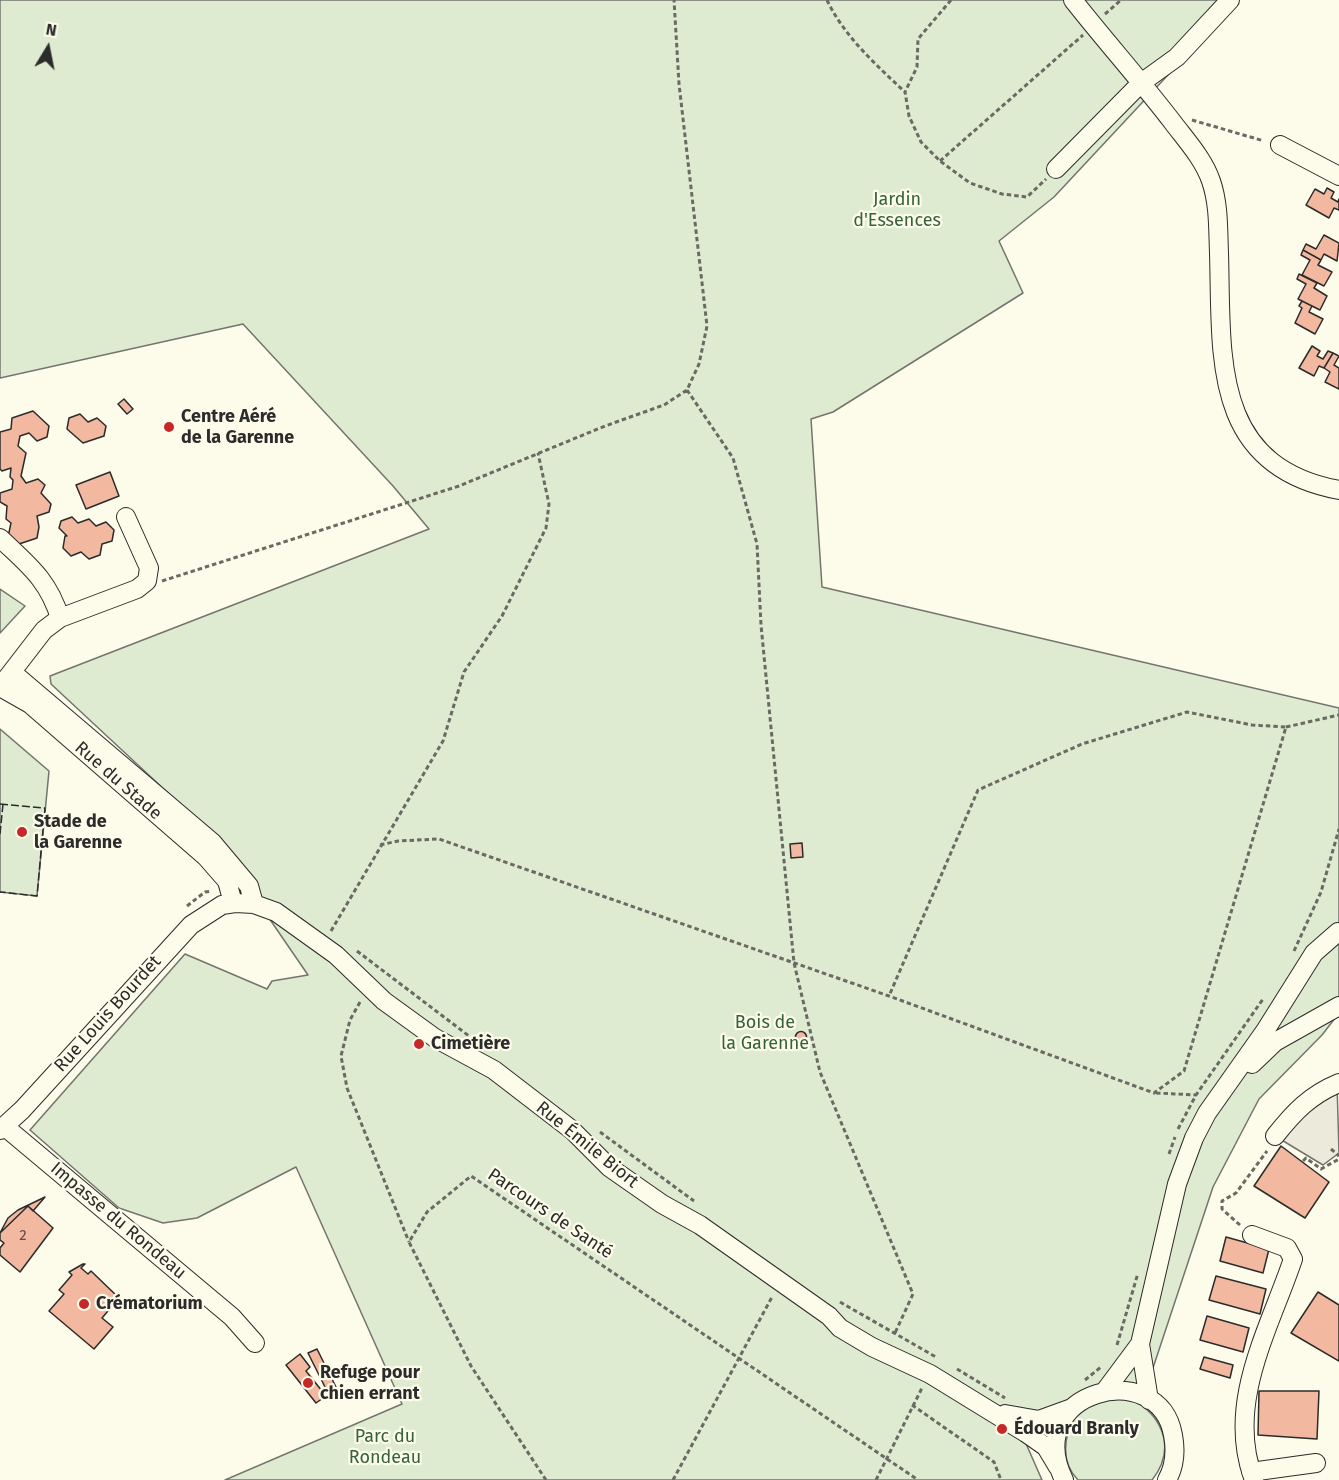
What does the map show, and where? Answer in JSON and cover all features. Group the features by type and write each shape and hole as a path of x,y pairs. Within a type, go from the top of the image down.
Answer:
{"street":[{"path":"1073,0 1155,98 1205,167 1217,203 1222,355 1233,410 1262,453 1285,470 1314,484 1339,490"},
{"path":"1056,169 1141,83 1177,57 1230,0"},
{"path":"1280,146 1339,176"},
{"path":"5,679 44,630 60,618 137,589 147,581 148,568 126,517"},
{"path":"0,538 41,578 53,595 60,618"},
{"name":"Rue du Stade","path":"228,898 206,857 30,704 0,687 5,679 212,842 249,886 254,904"},
{"name":"Rue Émile Biort","path":"228,898 272,910 326,938 369,987 435,1038 494,1070 572,1130 609,1167 662,1204 700,1225 872,1347 935,1366 958,1390 1046,1447 1061,1474"},
{"name":"Rue Louis Bourdet","path":"2,1128 107,1018 177,938 200,917 228,898"},
{"path":"1149,1400 1140,1344 1177,1184 1194,1138 1219,1094 1266,1031 1314,953 1339,928"},
{"path":"1219,1094 1275,1042 1339,1006"},
{"path":"1275,1136 1303,1103 1317,1092 1339,1083"},
{"name":"Impasse du Rondeau","path":"2,1128 232,1317 255,1343"},
{"path":"1252,1235 1287,1248 1293,1259 1249,1375 1244,1408 1252,1476 1316,1462"},
{"path":"1105,1391 1140,1344"},
{"name":"Rue Émile Biort","path":"958,1390 1000,1413 1030,1419 1049,1417 1072,1408 1087,1397 1105,1391"},
{"path":"1105,1391 1120,1390 1149,1400 1163,1413 1172,1430 1175,1449 1169,1479"},
{"path":"1061,1474 1057,1436 1072,1408"}],"path":[{"path":"137,589 459,486 664,405 687,390 699,364 707,326 679,84 674,0"},
{"path":"827,0 835,16 875,64 904,92 909,116 921,142 940,161 970,183 1002,194 1028,197 1056,169"},
{"path":"904,92 917,67 918,39 951,0"},
{"path":"940,161 1121,0"},
{"path":"1185,118 1280,146"},
{"path":"687,390 733,458 757,544 761,625 794,963 820,1072 914,1294 895,1333"},
{"path":"326,938 443,741 464,672 502,616 546,528 549,504 538,453"},
{"path":"889,996 978,790 1082,744 1187,712 1252,725 1286,727 1339,715"},
{"path":"1154,1093 1184,1071 1286,727"},
{"path":"1290,958 1321,892 1339,829"},
{"path":"380,845 398,841 439,839 889,996 1154,1093 1196,1095"},
{"path":"183,912 205,892 228,898"},
{"path":"323,924 326,938"},
{"path":"326,938 340,937"},
{"path":"349,944 472,1038"},
{"path":"369,987 350,1020 341,1056 347,1088 409,1242 471,1366 546,1480"},
{"path":"1167,1159 1185,1112 1265,996"},
{"path":"597,1130 699,1204"},
{"path":"1252,1235 1222,1209 1222,1201 1236,1192 1260,1163 1275,1136"},
{"path":"1303,1161 1306,1158 1321,1169 1339,1157 1331,1149"},
{"name":"Parcours de Santé","path":"409,1242 427,1212 471,1176 738,1360 918,1480"},
{"path":"1114,1351 1119,1342 1140,1264"},
{"path":"673,1480 780,1283"},
{"path":"832,1298 895,1333 935,1366 912,1405 876,1480"},
{"path":"1085,1381 1109,1360"},
{"path":"949,1365 1012,1401"},
{"path":"912,1405 994,1462 1002,1480"}],"green space":[{"name":"Bois de la Garenne","path":"0,0 1238,0 1054,197 999,241 1023,293 833,412 811,419 822,587 1339,708 1339,1013 1322,1035 1259,1099 1213,1187 1149,1380 1136,1401 1154,1417 1164,1437 1163,1458 1152,1480 1078,1480 1072,1473 1066,1457 1066,1440 1075,1416 1024,1439 1042,1480 225,1480 402,1404 296,1167 197,1218 163,1223 119,1208 30,1130 185,954 267,989 272,981 308,975 210,832 51,684 50,676 429,529 393,486 243,324 0,378"},
{"path":"0,589 25,606 0,633"},
{"name":"Stade de la Garenne","path":"0,729 49,771 37,896 0,892"}],"shaded area":[{"path":"1337,1084 1339,1153 1323,1165 1275,1136"}],"building":[{"path":"1327,188 1334,192 1331,198 1338,202 1339,199 1339,210 1334,208 1329,218 1306,205 1315,189 1324,194"},
{"path":"1324,235 1339,243 1337,261 1324,254 1321,260 1303,250 1306,244 1316,249"},
{"path":"1303,250 1321,260 1318,265 1332,272 1324,286 1302,275 1310,260 1301,255"},
{"path":"1299,274 1317,283 1314,288 1327,296 1320,310 1298,299 1306,284 1297,279"},
{"path":"1302,301 1312,306 1309,312 1323,319 1315,334 1295,323 1302,308 1299,306"},
{"path":"1312,346 1320,351 1317,356 1323,359 1328,351 1333,353 1324,368 1319,366 1314,376 1299,368"},
{"path":"1333,353 1339,356 1334,365 1339,368 1339,389 1325,382 1330,372 1324,368"},
{"path":"124,399 133,409 127,414 118,404"},
{"path":"33,411 49,426 47,437 37,441 29,433 20,436 18,446 26,453 21,476 26,483 38,479 45,485 41,493 51,504 49,512 37,516 39,527 37,538 16,545 8,537 11,523 6,519 7,506 0,502 0,493 12,489 13,480 10,477 11,468 2,471 0,469 0,432 11,429 12,418"},
{"path":"80,414 88,422 97,418 106,426 104,436 83,443 67,429 69,418"},
{"path":"110,472 119,496 86,509 76,485"},
{"path":"72,517 78,523 89,519 96,526 106,522 114,530 112,541 102,544 100,555 89,559 81,552 71,556 63,548 65,536 67,536 59,528 61,521"},
{"path":"802,843 803,857 791,858 790,844"},
{"path":"801,1031 807,1037 801,1043 795,1037"},
{"path":"1281,1146 1329,1182 1305,1218 1254,1186"},
{"path":"45,1197 33,1211 28,1206 0,1233 8,1218 18,1210"},
{"path":"28,1206 53,1228 20,1272 0,1255 0,1248 4,1243 0,1240 0,1233"},
{"path":"1226,1237 1269,1249 1263,1273 1220,1261"},
{"name":"Crématorium","path":"85,1264 81,1268 88,1274 91,1271 119,1298 102,1318 113,1327 94,1349 49,1311 64,1294 59,1290 72,1275 69,1272"},
{"path":"1216,1276 1266,1289 1260,1314 1209,1300"},
{"path":"1318,1292 1339,1305 1339,1361 1291,1333"},
{"path":"1207,1316 1249,1328 1243,1352 1200,1340"},
{"name":"Refuge pour chien errant","path":"317,1349 337,1389 328,1393 308,1353"},
{"name":"Refuge pour chien errant","path":"300,1354 310,1367 306,1371 326,1396 316,1403 286,1365"},
{"path":"1204,1357 1233,1365 1230,1378 1200,1369"},
{"path":"1259,1391 1319,1391 1317,1439 1258,1435"}],"fence":[{"path":"0,804 45,808 37,896 0,892"},
{"path":"0,834 3,804"}],"place":[{"name":"Centre Aéré de la Garenne","path":"169,427"},
{"name":"Stade de la Garenne","path":"22,832"},
{"name":"Cimetière","path":"419,1044"},
{"name":"Crématorium","path":"84,1304"},
{"name":"Refuge pour chien errant","path":"308,1383"},
{"name":"Édouard Branly","path":"1002,1429"}],"park label":[{"name":"Jardin d'Essences","path":"897,210"},
{"name":"Parc du Rondeau","path":"385,1447"}]}
